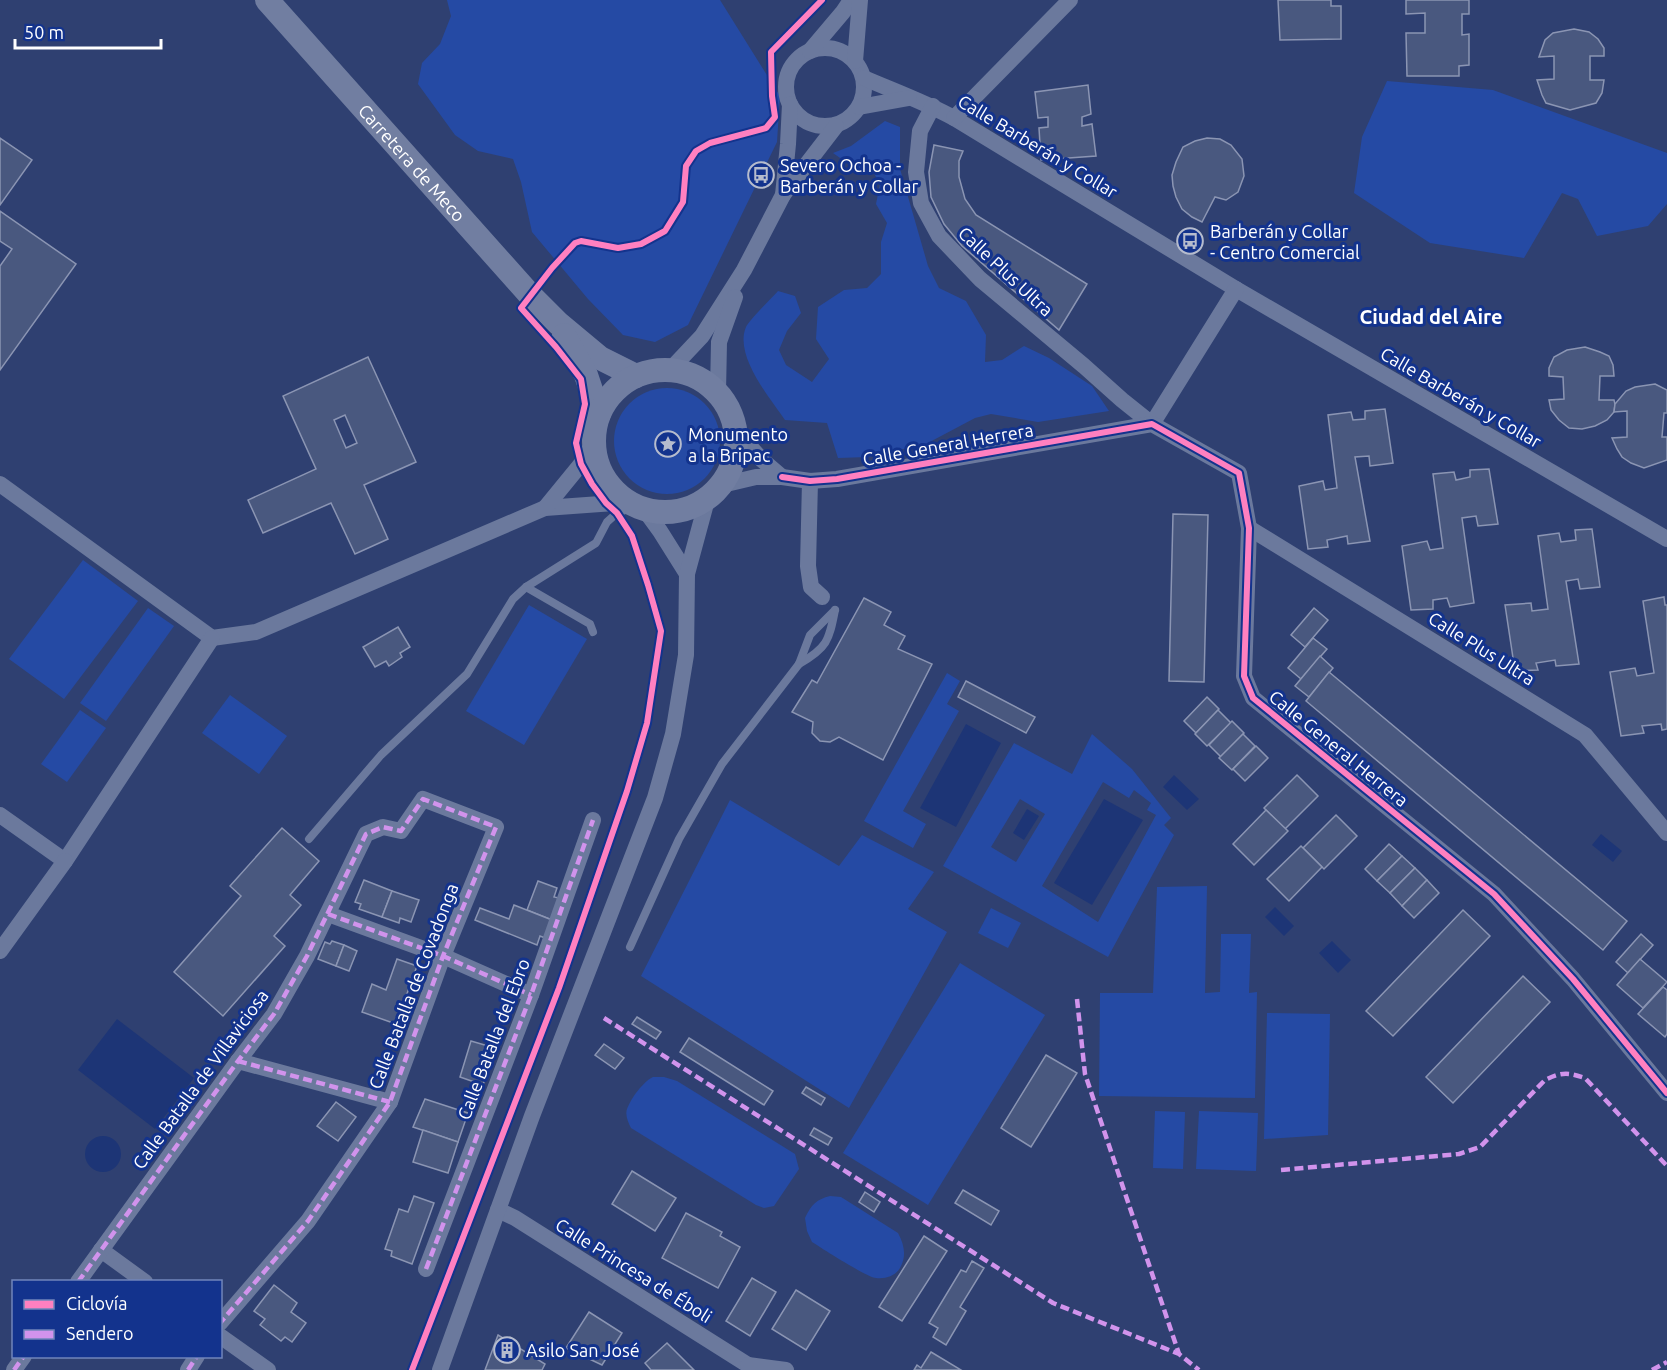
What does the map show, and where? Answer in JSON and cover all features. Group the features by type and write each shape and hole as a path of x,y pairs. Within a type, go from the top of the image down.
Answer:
{"street":[{"name":"Carretera de Meco","path":"267,0 531,296 558,323"},
{"path":"810,51 851,0"},
{"path":"855,61 860,0"},
{"path":"954,118 1070,0"},
{"path":"670,370 702,336 744,270 783,195 836,126 847,120 859,107 863,98 864,78 855,61 848,54 829,48 810,51 801,56 788,74 786,94 797,114 806,122 818,126 836,126"},
{"name":"Calle Barberán y Collar","path":"864,78 933,106 954,118 1236,289 1667,539"},
{"name":"Calle Barberán y Collar","path":"859,107 909,98"},
{"path":"783,195 790,104"},
{"name":"Calle Plus Ultra","path":"933,106 920,131 916,172 921,203 939,236 980,279 1152,424"},
{"path":"718,392 719,342 744,270"},
{"path":"1152,424 1236,289"},
{"path":"558,323 600,358 636,376"},
{"path":"558,323 586,375 599,414"},
{"path":"0,484 212,638 256,632 545,508 636,506 660,512 676,512 692,508 714,492 730,473 737,445 736,431 727,404 718,392 704,381 688,373 670,370 652,371 636,376 614,392 599,414 593,443 595,457 607,483 616,494 636,506 660,531 687,574"},
{"name":"Calle General Herrera","path":"714,492 756,477 782,477 810,481 837,479 1152,424 1239,473 1249,528 1244,676 1254,698 1494,894 1573,979 1667,1093"},
{"path":"736,431 761,459 782,477"},
{"path":"545,508 581,464 593,443"},
{"path":"810,481 807,566 811,587 822,597"},
{"path":"440,1370 532,1116 655,798 673,734 686,655 687,574 714,492"},
{"name":"Calle Plus Ultra","path":"1249,528 1585,735 1667,833"},
{"path":"0,951 65,861 212,638"},
{"name":"Calle Batalla de Villaviciosa","path":"79,1280 274,1014 307,956 366,834 383,827 401,831 423,798 496,827"},
{"path":"0,815 65,861"},
{"name":"Calle Batalla del Ebro","path":"426,1269 531,995 594,820"},
{"name":"Calle Batalla de Covadonga","path":"222,1321 308,1221 390,1102 443,956 496,827"},
{"path":"328,914 443,956 531,995"},
{"path":"238,1061 390,1102"},
{"name":"Calle Princesa de Éboli","path":"498,1210 515,1218 748,1367 786,1370"},
{"path":"101,1250 144,1280"},
{"path":"222,1337 268,1370"}],"lane":[{"path":"309,839 381,755 467,674 513,599 526,587 596,543 607,522 617,513 636,506"},
{"path":"526,587 590,624 594,632"},
{"path":"822,597 835,610"},
{"path":"799,664 818,653 824,644 830,634 835,610"},
{"path":"630,947 679,839 722,764 799,664 810,635 835,610"}],"shaded area":[{"path":"447,0 720,0 780,96 777,142 688,325 655,342 623,335 588,299 532,232 521,182 513,159 478,151 455,135 418,84 422,63 440,44 451,16"},
{"path":"1387,81 1493,90 1667,153 1667,204 1648,226 1597,236 1578,199 1562,193 1524,258 1430,243 1354,193 1362,137"},
{"path":"885,121 900,127 900,169 928,266 939,288 966,301 986,335 985,362 1002,360 1024,346 1049,358 1092,386 1109,411 1038,422 991,414 975,418 926,444 868,457 838,458 827,423 785,420 762,388 749,363 744,338 746,327 778,291 795,296 801,313 787,331 779,350 786,365 812,382 829,359 816,339 818,307 844,290 867,288 881,274 881,242 887,223 876,204 880,184 872,170 853,167 833,153 851,146"},
{"path":"667,388 687,392 705,403 716,421 720,441 716,461 705,479 687,490 667,494 647,490 629,479 618,461 614,441 618,421 629,403 647,392"},
{"path":"83,560 138,601 64,699 9,659"},
{"path":"529,605 587,639 524,745 466,711"},
{"path":"148,608 174,626 106,721 80,703"},
{"path":"947,673 960,681 947,704 959,711 903,811 926,824 913,848 864,821"},
{"path":"230,695 287,736 259,774 202,733"},
{"path":"80,710 106,728 67,782 41,764"},
{"path":"966,724 1001,743 956,827 920,808"},
{"path":"1092,734 1132,769 1171,818 1164,825 1174,835 1108,957 943,866 1014,743 1072,774","holes":["1103,782 1129,798 1134,790 1151,803 1147,810 1156,815 1098,922 1042,886","1020,799 1045,814 1016,862 991,847"]},
{"path":"1174,775 1199,799 1187,810 1163,787"},
{"path":"1104,799 1143,820 1092,905 1054,883"},
{"path":"730,800 839,866 862,835 934,872 908,909 947,932 849,1108 641,976"},
{"path":"1027,809 1039,816 1024,840 1013,833"},
{"path":"1601,834 1622,851 1613,862 1592,845"},
{"path":"1207,886 1205,993 1220,992 1221,934 1251,934 1249,993 1257,992 1255,1098 1099,1096 1100,993 1153,993 1157,887"},
{"path":"1275,907 1294,926 1284,936 1265,917"},
{"path":"991,908 1021,923 1008,948 978,933"},
{"path":"1332,941 1351,960 1338,973 1319,953"},
{"path":"960,963 1045,1015 928,1205 843,1153"},
{"path":"1267,1013 1330,1014 1328,1135 1264,1139"},
{"path":"117,1019 194,1078 155,1129 78,1070"},
{"path":"653,1077 664,1077 677,1081 795,1154 799,1169 774,1206 764,1208 756,1205 631,1128 626,1114 627,1109 641,1086"},
{"path":"1155,1111 1185,1112 1183,1169 1153,1168"},
{"path":"1199,1111 1258,1113 1256,1171 1196,1169"},
{"path":"103,1136 115,1142 121,1154 115,1166 103,1172 91,1166 85,1154 91,1142"},
{"path":"830,1196 841,1197 898,1233 904,1255 902,1264 896,1273 883,1278 871,1277 812,1242 805,1218 815,1203"}],"building":[{"path":"1278,0 1331,0 1331,6 1341,6 1341,39 1280,40"},
{"path":"1406,0 1469,0 1469,14 1462,14 1462,35 1469,34 1469,65 1459,66 1459,76 1407,76 1406,33 1425,33 1425,13 1406,14"},
{"path":"1574,29 1589,32 1604,48 1604,56 1590,56 1590,80 1604,80 1602,93 1596,103 1570,110 1546,103 1537,80 1554,79 1554,56 1539,57 1545,40 1553,33"},
{"path":"1088,85 1091,114 1082,117 1082,126 1092,124 1096,156 1041,160 1039,128 1048,127 1048,117 1038,118 1035,92"},
{"path":"0,138 32,160 0,205"},
{"path":"1207,138 1220,139 1231,145 1242,159 1244,176 1238,192 1226,200 1215,197 1202,222 1182,209 1176,197 1172,175 1183,147"},
{"path":"934,145 963,151 959,161 959,177 965,199 976,215 1087,284 1059,330 962,246 944,224 931,197 929,172"},
{"path":"0,211 76,264 0,370 0,266 12,249 0,241"},
{"path":"1585,347 1609,356 1614,376 1600,376 1599,400 1614,400 1614,412 1607,420 1595,426 1582,429 1569,428 1551,410 1549,400 1564,399 1563,377 1549,376 1549,368 1554,357 1567,350"},
{"path":"368,357 416,462 364,485 388,539 355,554 331,503 263,533 248,500 316,469 283,396","holes":["345,415 357,443 346,448 334,420"]},
{"path":"1655,384 1667,390 1667,413 1664,413 1662,437 1667,437 1667,460 1644,468 1622,457 1612,438 1627,437 1627,411 1614,412 1615,404 1626,391"},
{"path":"1385,409 1393,463 1370,466 1369,456 1355,457 1370,541 1348,544 1347,536 1327,540 1328,547 1308,549 1299,486 1323,481 1325,490 1337,488 1328,415 1351,412 1353,420 1365,419 1365,411"},
{"path":"1489,469 1498,524 1478,526 1476,516 1462,518 1474,603 1450,607 1447,598 1433,600 1433,609 1411,610 1402,546 1427,541 1430,550 1443,548 1433,474 1454,472 1456,480 1470,477 1470,470"},
{"path":"1173,514 1208,515 1204,682 1169,681"},
{"path":"1592,529 1600,587 1580,589 1578,579 1566,581 1579,664 1556,666 1555,660 1536,663 1538,670 1515,671 1505,605 1531,603 1532,611 1548,609 1538,536 1559,533 1561,542 1576,540 1575,530"},
{"path":"1664,597 1665,605 1667,605 1667,729 1662,730 1661,724 1642,726 1644,733 1621,736 1610,672 1635,668 1637,676 1654,673 1643,601"},
{"path":"864,598 891,612 884,625 905,636 898,649 932,664 883,760 839,737 830,742 820,741 812,733 813,722 792,712 812,680 817,683"},
{"path":"1314,608 1328,620 1305,647 1291,635"},
{"path":"398,627 410,647 400,653 402,657 389,666 386,661 375,667 363,647"},
{"path":"1313,638 1327,649 1301,679 1288,668"},
{"path":"1320,656 1333,668 1309,697 1295,686"},
{"path":"1329,672 1627,921 1603,950 1306,701"},
{"path":"966,681 1035,717 1026,733 958,697"},
{"path":"1207,697 1219,709 1196,733 1184,721"},
{"path":"1218,710 1231,723 1207,746 1195,734"},
{"path":"1232,721 1244,733 1221,757 1209,745"},
{"path":"1243,734 1255,746 1232,770 1219,758"},
{"path":"1256,746 1268,758 1245,781 1233,769"},
{"path":"1297,775 1318,796 1285,829 1264,808"},
{"path":"1266,810 1288,831 1254,865 1233,844"},
{"path":"1336,815 1357,836 1324,869 1303,848"},
{"path":"282,828 319,861 290,895 301,905 274,936 285,946 223,1016 174,972 241,896 230,886"},
{"path":"1389,844 1402,856 1377,881 1365,869"},
{"path":"1301,846 1322,867 1289,901 1267,879"},
{"path":"1402,856 1415,868 1390,893 1377,881"},
{"path":"1415,868 1427,880 1402,906 1390,893"},
{"path":"364,880 392,891 382,917 359,909 361,904 355,902"},
{"path":"1427,880 1439,893 1414,918 1402,906"},
{"path":"538,881 557,888 554,897 559,898 552,920 527,910"},
{"path":"392,891 419,900 411,922 400,918 399,923 382,917"},
{"path":"514,905 552,920 545,938 540,936 537,945 475,920 480,908 509,919"},
{"path":"1463,910 1490,936 1393,1036 1366,1011"},
{"path":"1641,934 1653,945 1628,973 1616,962"},
{"path":"332,941 344,945 336,966 318,959 325,942 330,944"},
{"path":"344,945 357,951 349,971 336,966"},
{"path":"397,959 417,966 396,1024 362,1012 372,984 386,990"},
{"path":"1640,959 1667,982 1643,1008 1617,985"},
{"path":"1523,976 1550,1002 1453,1103 1426,1077"},
{"path":"1663,987 1667,990 1667,1034 1665,1037 1638,1014"},
{"path":"637,1017 661,1032 656,1039 632,1024"},
{"path":"689,1038 773,1091 764,1105 680,1052"},
{"path":"471,1041 495,1048 483,1085 460,1077"},
{"path":"604,1044 624,1058 615,1069 595,1055"},
{"path":"1046,1055 1077,1073 1031,1147 1001,1128"},
{"path":"806,1087 825,1098 821,1105 802,1093"},
{"path":"425,1099 468,1113 458,1142 413,1127"},
{"path":"336,1102 356,1117 338,1141 317,1126"},
{"path":"814,1128 832,1138 828,1145 810,1135"},
{"path":"423,1130 458,1142 448,1173 413,1162"},
{"path":"632,1171 676,1198 655,1231 612,1204"},
{"path":"963,1190 999,1211 991,1225 955,1203"},
{"path":"865,1192 880,1202 874,1212 859,1202"},
{"path":"414,1196 434,1203 412,1264 391,1256 392,1251 385,1249 399,1209 408,1212"},
{"path":"686,1213 722,1232 720,1236 740,1247 718,1288 662,1258"},
{"path":"924,1236 947,1251 902,1321 879,1307"},
{"path":"972,1261 984,1268 960,1307 966,1311 946,1345 933,1337 938,1328 929,1323 961,1270 966,1272"},
{"path":"752,1278 776,1292 750,1336 726,1321"},
{"path":"274,1285 297,1303 291,1312 306,1323 292,1342 285,1337 281,1341 260,1325 265,1319 254,1311"},
{"path":"796,1290 830,1311 806,1350 772,1329"},
{"path":"589,1312 622,1333 602,1365 566,1348"},
{"name":"Asilo San José","path":"498,1335 545,1364 542,1370 485,1370"},
{"path":"667,1343 694,1370 651,1370 645,1363"},
{"path":"931,1352 961,1370 914,1370 917,1365 921,1368"}],"marked path":[{"path":"79,1280 274,1014 307,956 366,834 383,827 401,831 423,799 496,827 443,956 390,1102 308,1221 222,1321"},
{"path":"426,1269 531,995 593,820"},
{"path":"328,914 443,956 531,995"},
{"path":"1077,999 1085,1074 1179,1354"},
{"path":"604,1018 1053,1303 1179,1354 1199,1370"},
{"path":"238,1061 390,1102"},
{"path":"1281,1170 1459,1154 1480,1147 1545,1080 1565,1074 1585,1078 1667,1166"},
{"path":"14,1370 23,1358"},
{"path":"188,1370 196,1358"},
{"path":"1652,1370 1667,1362"}],"cycle path":[{"path":"412,1370 559,988 627,791 647,723 661,631 632,536 617,513 606,503 592,484 581,464 576,443 585,404 581,379 521,308 575,243 581,241 618,248 641,244 665,231 683,202 686,166 696,151 710,143 766,128 775,117 771,52 822,0"},
{"path":"782,477 810,481 837,479 1152,424 1239,473 1249,528 1244,676 1253,698 1494,894 1573,979 1667,1093"}],"place":[{"name":"Severo Ochoa - Barberán y Collar","path":"761,175"},
{"name":"Barberán y Collar - Centro Comercial","path":"1190,241"},
{"name":"Monumento a la Bripac","path":"668,444"},
{"name":"Asilo San José","path":"507,1350"}],"district":[{"name":"Ciudad del Aire","path":"1431,316"}]}
